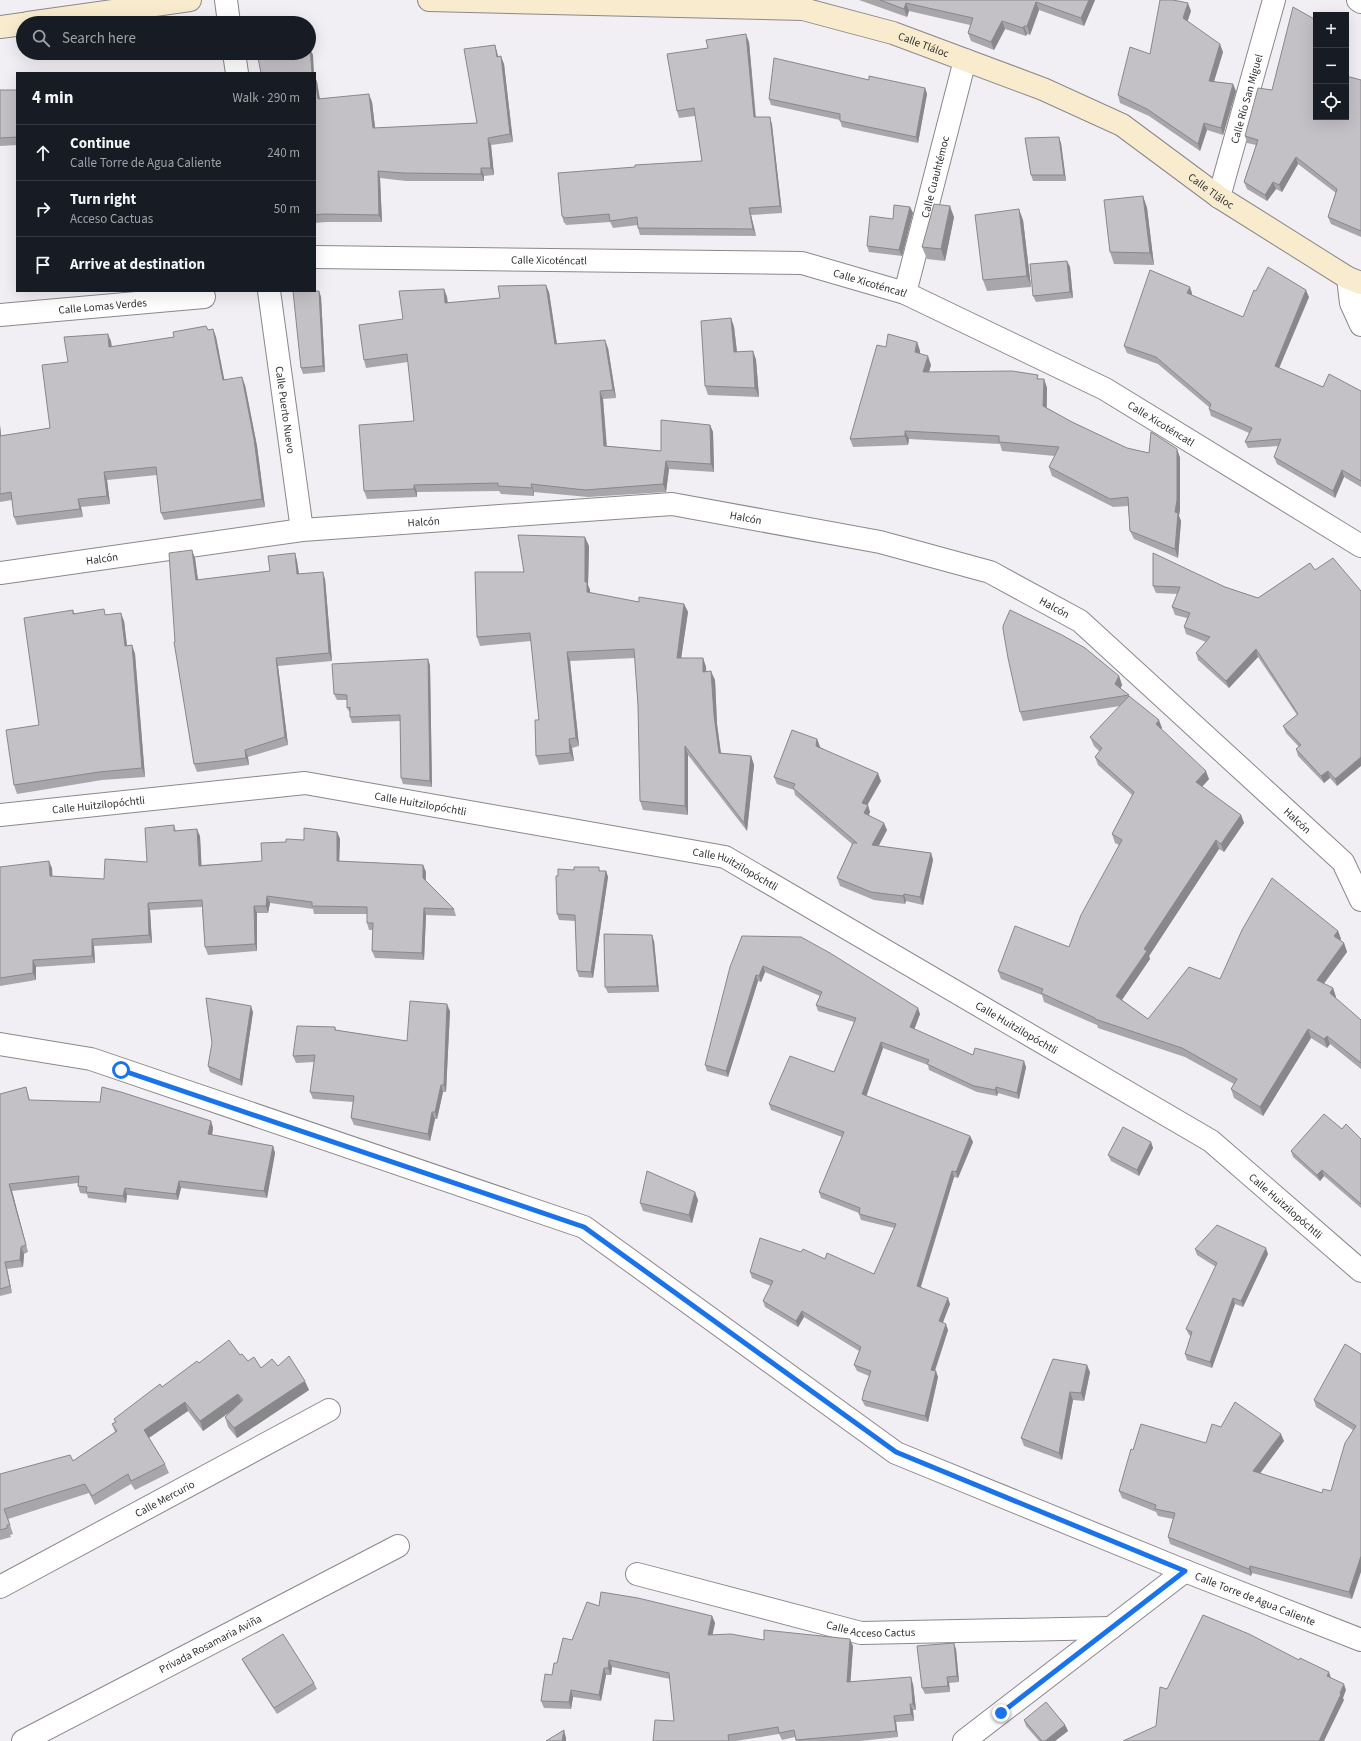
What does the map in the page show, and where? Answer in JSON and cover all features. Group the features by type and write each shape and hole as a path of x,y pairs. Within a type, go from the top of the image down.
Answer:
{"street":[{"path":"77,16 190,0"},
{"path":"226,0 228,16"},
{"name":"Calle Tláloc","path":"428,0 803,9 893,33 1043,89 1122,125 1218,197 1354,280"},
{"name":"Calle Río San Miguel","path":"1218,197 1274,0"},
{"path":"0,27 16,25"},
{"path":"235,60 237,72"},
{"name":"Calle Cuauhtémoc","path":"905,293 965,60"},
{"name":"Calle Xicoténcatl","path":"316,257 802,263 905,293 1105,389 1361,546"},
{"path":"1354,280 1351,304 1361,325"},
{"name":"Calle Puerto Nuevo","path":"269,292 302,530"},
{"name":"Calle Lomas Verdes","path":"0,315 204,297"},
{"name":"Halcón","path":"0,573 302,530 672,504 880,542 990,572 1080,621 1343,862 1361,900"},
{"name":"Calle Huitzilopóchtli","path":"0,815 305,783 725,857 1211,1141 1361,1272"},
{"name":"Calle Torre de Agua Caliente","path":"0,1044 91,1059 584,1227 896,1452 1185,1571 1361,1640"},
{"name":"Calle Mercurio","path":"0,1586 329,1410"},
{"name":"Privada Rosamaria Aviña","path":"23,1741 398,1546"},
{"path":"964,1741 1185,1571"},
{"name":"Calle Acceso Cactus","path":"637,1574 862,1633 1111,1628"}],"building":[{"path":"880,0 1089,0 1081,18 1036,2 1027,26 1024,26 1023,28 1002,21 991,42 968,33 973,18 906,3 904,9"},
{"path":"1160,0 1173,0 1188,3 1183,18 1220,44 1209,81 1233,84 1221,128 1204,123 1198,144 1147,109 1118,95 1130,47 1150,54"},
{"path":"1293,7 1313,18 1313,120 1349,120 1349,77 1361,80 1361,231 1328,217 1337,189 1296,157 1279,185 1273,182 1265,195 1244,182 1258,140 1245,136 1258,88 1272,90"},
{"path":"746,34 754,117 770,117 780,206 749,208 753,229 638,228 637,217 610,221 609,214 564,218 562,216 558,173 635,167 635,165 702,161 694,108 677,111 667,54 708,48 706,40"},
{"path":"495,45 497,57 501,56 510,134 488,138 491,168 481,168 481,174 403,173 378,171 379,215 316,215 316,86 318,99 369,94 373,128 477,123 464,49"},
{"path":"774,58 869,80 869,76 925,88 916,137 840,121 840,114 769,99"},
{"path":"258,60 311,60 312,72 261,72"},
{"path":"0,90 16,90 16,137 0,138"},
{"path":"1059,137 1064,175 1031,175 1025,138"},
{"path":"1143,196 1150,253 1110,252 1104,200"},
{"path":"934,204 950,206 941,249 922,247"},
{"path":"894,205 910,207 899,250 867,246 870,216 893,219"},
{"path":"1019,209 1027,276 983,280 975,215"},
{"path":"1067,261 1070,292 1033,296 1030,264"},
{"path":"1268,267 1306,290 1275,366 1323,387 1329,374 1361,391 1361,481 1342,470 1333,491 1274,457 1281,439 1245,442 1252,428 1209,409 1211,404 1156,357 1124,346 1150,270 1190,287 1187,293 1243,317 1254,290 1256,291"},
{"path":"546,285 555,344 605,340 613,390 600,391 604,446 661,451 661,420 710,425 711,464 666,461 663,484 585,490 531,484 532,488 498,486 498,483 414,485 414,489 364,491 359,425 414,421 407,354 364,360 359,325 403,319 399,291 444,289 445,303 500,298 498,286"},
{"path":"319,291 323,366 301,368 293,292"},
{"path":"731,318 734,352 753,351 755,388 705,386 701,321"},
{"path":"206,326 208,330 213,329 223,380 242,377 254,439 262,499 161,513 156,467 104,472 107,496 78,499 80,509 14,517 11,492 0,494 0,436 50,428 42,365 68,362 64,337 108,334 109,347 174,337 173,332"},
{"path":"888,334 917,342 915,352 928,356 923,372 1012,371 1038,375 1037,379 1044,379 1043,406 1072,422 1127,448 1149,453 1151,432 1177,449 1177,500 1175,512 1178,513 1175,549 1130,531 1128,497 1110,499 1049,467 1059,447 999,442 999,436 905,431 905,436 850,439 877,345 886,347"},
{"path":"518,535 585,537 585,582 587,582 587,592 639,602 639,597 684,604 677,658 703,658 703,672 711,671 714,715 719,753 751,756 744,823 685,746 685,806 640,801 638,705 634,649 567,652 576,738 569,739 570,753 536,756 535,720 539,720 530,633 477,637 475,572 524,572"},
{"path":"192,550 196,580 270,571 268,556 295,553 297,574 323,572 329,653 276,658 285,737 245,750 246,758 194,764 174,642 169,553"},
{"path":"1153,553 1225,587 1258,598 1310,563 1315,570 1333,558 1361,591 1361,757 1335,779 1328,771 1321,776 1296,749 1301,745 1283,726 1298,714 1256,649 1226,681 1196,653 1210,637 1184,627 1190,613 1172,607 1180,587 1153,586"},
{"path":"104,609 105,615 121,613 125,646 132,645 142,768 99,772 14,785 6,730 39,725 24,618 73,610 73,614"},
{"path":"1010,610 1062,635 1085,648 1119,676 1115,684 1129,695 1020,712 1003,629"},
{"path":"428,659 430,781 401,778 400,715 350,717 350,707 347,708 347,695 334,694 332,664"},
{"path":"1129,696 1159,720 1156,724 1206,771 1196,782 1241,815 1221,844 1216,840 1144,949 1147,951 1116,996 1148,1019 1189,967 1220,979 1242,930 1272,878 1338,931 1334,936 1344,943 1317,980 1333,988 1330,993 1361,1020 1361,1063 1327,1036 1324,1039 1308,1029 1260,1107 1231,1089 1237,1079 1182,1048 1095,1019 1041,993 1043,989 998,971 1015,926 1069,947 1081,915 1122,840 1112,834 1134,792 1095,757 1102,748 1090,737"},
{"path":"792,730 817,739 816,746 878,773 862,803 868,805 864,813 884,823 872,845 931,853 920,897 904,894 903,896 871,892 837,878 853,843 857,843 793,788 795,784 774,777"},
{"path":"174,825 174,831 197,829 199,866 262,861 261,843 286,842 286,839 304,840 304,828 337,832 337,861 423,865 423,878 454,909 424,908 422,953 372,951 373,923 367,923 367,907 312,906 312,902 267,896 266,906 254,906 255,944 205,947 202,900 148,903 149,935 92,939 92,956 33,960 33,973 0,978 0,867 49,861 50,876 104,879 105,859 147,862 145,828"},
{"path":"574,867 599,867 599,871 606,871 591,972 577,971 575,915 557,914 556,876 558,876 558,869 574,870"},
{"path":"604,934 652,935 657,986 605,987"},
{"path":"742,936 801,937 830,953 918,1008 910,1027 973,1055 975,1048 1024,1061 1017,1093 996,1087 995,1090 974,1086 927,1064 929,1060 881,1042 862,1094 970,1136 956,1172 952,1171 917,1286 948,1298 939,1321 946,1324 931,1370 936,1371 925,1416 862,1400 871,1371 854,1365 861,1347 802,1311 796,1321 763,1301 773,1281 750,1272 760,1238 801,1252 803,1249 825,1259 827,1253 874,1274 896,1224 859,1214 860,1208 819,1192 844,1132 769,1104 790,1056 834,1072 856,1018 816,1005 822,992 763,966 759,976 756,975 726,1071 705,1065 730,967"},
{"path":"206,998 251,1006 240,1080 208,1066 212,1043"},
{"path":"410,1001 447,1004 444,1085 441,1085 435,1112 432,1112 428,1134 351,1118 354,1096 310,1092 315,1055 293,1056 297,1026 335,1027 335,1030 407,1041"},
{"path":"26,1087 29,1100 100,1102 102,1087 211,1121 208,1134 273,1146 264,1191 179,1181 176,1194 125,1188 123,1196 86,1192 87,1187 78,1186 79,1176 9,1184 26,1245 21,1247 20,1260 5,1262 10,1286 0,1289 0,1094"},
{"path":"1324,1114 1342,1129 1346,1124 1361,1139 1361,1204 1322,1170 1317,1175 1291,1151"},
{"path":"1123,1127 1151,1142 1137,1170 1108,1155"},
{"path":"647,1171 695,1192 689,1215 640,1203"},
{"path":"1217,1225 1266,1248 1241,1301 1233,1298 1210,1362 1185,1354 1192,1332 1186,1329 1217,1263 1195,1249"},
{"path":"229,1340 240,1355 242,1354 248,1361 254,1357 261,1368 272,1359 278,1366 289,1356 305,1381 234,1428 225,1417 243,1400 238,1394 200,1421 185,1402 144,1430 165,1464 131,1481 128,1474 92,1496 85,1484 4,1509 10,1525 7,1525 7,1528 0,1530 0,1474 70,1455 73,1461 117,1431 112,1424 116,1422 114,1419 160,1384 162,1387 197,1361 199,1363"},
{"path":"1345,1344 1361,1354 1361,1556 1349,1592 1250,1566 1249,1569 1168,1537 1175,1513 1155,1509 1156,1505 1119,1491 1131,1449 1133,1450 1141,1424 1206,1443 1212,1424 1221,1427 1235,1402 1281,1434 1253,1471 1322,1493 1323,1489 1331,1491 1345,1443 1356,1426 1314,1400"},
{"path":"1053,1359 1087,1365 1081,1393 1070,1392 1059,1453 1021,1438"},
{"path":"601,1592 638,1598 712,1616 708,1635 731,1634 764,1640 764,1630 850,1639 847,1682 911,1677 913,1704 910,1704 911,1714 894,1716 896,1731 796,1740 794,1730 779,1733 778,1727 728,1735 729,1741 653,1741 655,1720 674,1721 669,1673 609,1660 608,1668 604,1668 599,1695 571,1690 569,1702 541,1701 545,1674 552,1675 554,1663 557,1663 563,1638 572,1640 587,1602 599,1606"},
{"path":"1203,1615 1249,1634 1299,1660 1300,1658 1329,1672 1327,1676 1344,1684 1340,1693 1341,1694 1319,1741 1123,1741 1156,1726 1160,1687 1167,1689"},
{"path":"283,1634 314,1683 274,1708 242,1659"},
{"path":"954,1643 957,1676 947,1677 948,1686 922,1688 917,1646"},
{"path":"1046,1702 1065,1725 1045,1741 1042,1741 1024,1720"},
{"path":"564,1730 562,1741 546,1741"}],"route":[{"path":"121,1070 584,1227 896,1452 1185,1571 1001,1713"}]}
